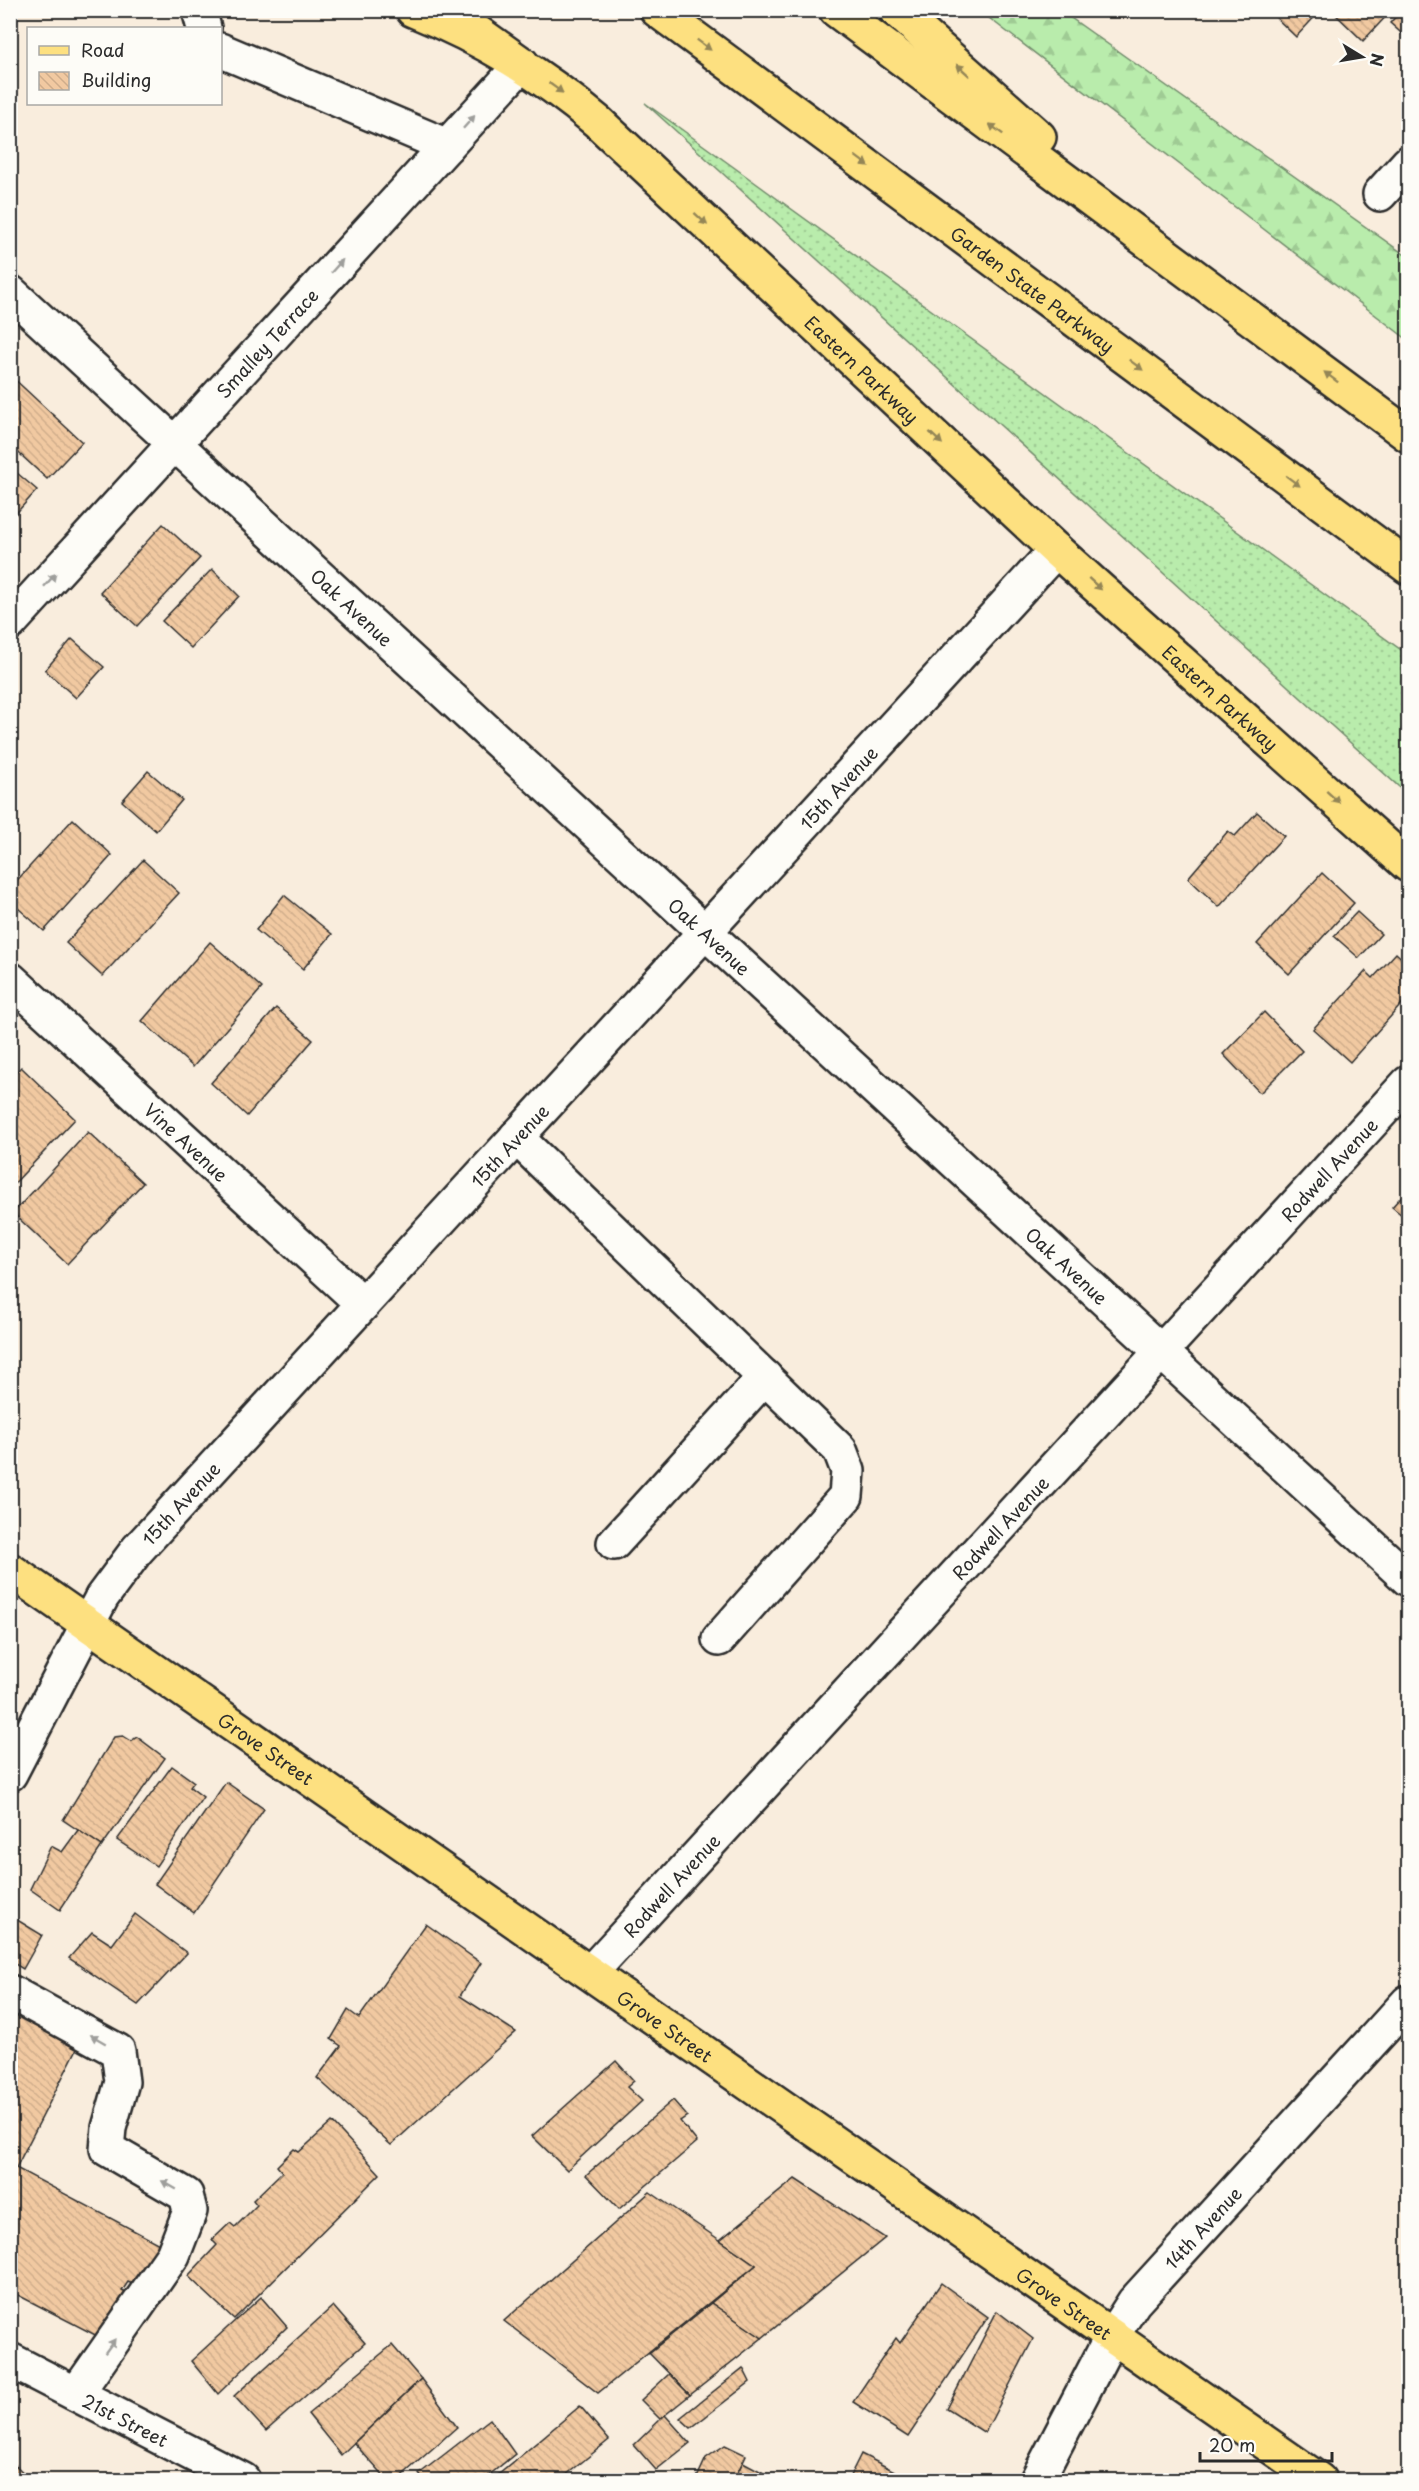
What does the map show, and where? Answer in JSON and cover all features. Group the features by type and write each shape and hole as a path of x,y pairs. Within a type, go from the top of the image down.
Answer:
{"main road":[{"name":"Eastern Parkway","path":"413,10 481,40 522,64 598,122 1056,550 1408,866"},
{"path":"446,10 522,64"},
{"name":"Garden State Parkway","path":"657,10 1408,567"},
{"path":"836,10 1408,435"},
{"path":"896,10 1195,276"},
{"name":"Grove Street","path":"10,1570 591,1972 1319,2481"}],"street":[{"path":"199,10 204,27"},
{"path":"222,51 447,146"},
{"name":"Smalley Terrace","path":"10,623 522,64"},
{"path":"1380,194 1408,163"},
{"name":"Oak Avenue","path":"10,292 1408,1578"},
{"name":"15th Avenue","path":"10,1774 102,1597 137,1550 1056,550"},
{"name":"Vine Avenue","path":"10,978 363,1304"},
{"name":"Rodwell Avenue","path":"591,1972 1408,1083"},
{"path":"516,1137 840,1450 848,1471 846,1496 719,1638"},
{"path":"614,1543 765,1377"},
{"path":"10,1992 118,2051 122,2082 109,2128 107,2150 186,2195 190,2211 173,2255 76,2394"},
{"name":"14th Avenue","path":"1037,2481 1112,2336 1149,2283 1408,2002"},
{"name":"21st Street","path":"10,2360 243,2481"}],"green space":[{"path":"980,11 1061,11 1408,257 1408,340"},
{"path":"645,103 1408,655 1408,795"}],"building":[{"path":"1268,10 1321,10 1296,37"},
{"path":"1331,10 1392,10 1363,41"},
{"path":"1402,10 1408,10 1408,39 1390,23"},
{"path":"10,375 82,442 47,479 10,445"},
{"path":"10,467 37,490 10,520"},
{"path":"163,524 200,558 137,626 100,592"},
{"path":"212,569 239,596 191,648 162,621"},
{"path":"72,639 104,667 76,698 45,670"},
{"path":"148,771 182,800 156,831 122,801"},
{"path":"1257,812 1284,836 1219,907 1188,878 1228,831 1235,836"},
{"path":"73,819 112,855 44,931 10,901 10,888"},
{"path":"143,860 179,893 102,976 66,943"},
{"path":"1322,873 1354,903 1289,974 1257,944"},
{"path":"284,895 332,934 303,969 256,930"},
{"path":"1357,912 1381,934 1359,958 1334,936"},
{"path":"210,942 262,988 193,1067 142,1021"},
{"path":"1396,953 1408,964 1408,997 1350,1062 1313,1029 1366,971 1373,978"},
{"path":"276,1008 313,1040 247,1116 211,1083"},
{"path":"1264,1012 1302,1051 1260,1093 1223,1054"},
{"path":"21,1067 75,1119 10,1188 10,1078"},
{"path":"88,1132 143,1183 67,1264 13,1213"},
{"path":"1408,1189 1408,1220 1392,1207"},
{"path":"123,1736 131,1741 137,1737 165,1758 102,1846 63,1820 114,1737"},
{"path":"172,1766 194,1782 190,1787 203,1797 156,1866 117,1840"},
{"path":"226,1782 264,1809 194,1913 155,1884"},
{"path":"78,1830 102,1846 60,1910 30,1889 51,1846 62,1852"},
{"path":"135,1914 187,1953 138,2005 69,1958 92,1932 112,1945"},
{"path":"14,1918 42,1935 23,1969 10,1961 10,1925"},
{"path":"426,1924 481,1963 460,1996 516,2032 391,2145 317,2078 341,2046 331,2039 348,2010 359,2018"},
{"path":"10,2010 79,2045 16,2168 165,2247 143,2289 128,2282 122,2291 128,2294 105,2340 10,2291"},
{"path":"616,2061 634,2081 627,2087 642,2101 567,2170 532,2136"},
{"path":"673,2100 687,2116 680,2121 697,2142 619,2209 586,2175"},
{"path":"332,2122 380,2174 234,2319 188,2276 217,2245 212,2240 230,2223 235,2227 257,2205 253,2200 282,2172 277,2166 294,2149 299,2152"},
{"path":"795,2179 885,2238 762,2338 711,2303 756,2265 720,2240"},
{"path":"650,2192 756,2265 598,2393 504,2321"},
{"path":"941,2283 988,2317 908,2437 853,2402 896,2338 900,2343"},
{"path":"261,2297 287,2327 218,2394 191,2361"},
{"path":"711,2303 762,2338 690,2395 649,2353"},
{"path":"333,2306 365,2343 266,2431 234,2396"},
{"path":"997,2311 1033,2339 985,2433 947,2409"},
{"path":"392,2345 421,2379 341,2455 308,2414"},
{"path":"743,2368 750,2382 691,2428 680,2418"},
{"path":"669,2374 690,2395 660,2419 641,2400"},
{"path":"421,2379 457,2427 397,2480 387,2480 354,2443"},
{"path":"580,2406 609,2440 560,2480 492,2480"},
{"path":"665,2415 690,2443 656,2470 634,2445"},
{"path":"490,2419 515,2454 483,2480 424,2480 419,2474"},
{"path":"725,2445 746,2455 734,2480 696,2480 706,2458"},
{"path":"861,2454 912,2480 848,2480"},
{"path":"10,2460 31,2480 10,2480"},
{"path":"743,2462 777,2480 734,2480"},
{"path":"612,2473 617,2480 603,2480"}]}
